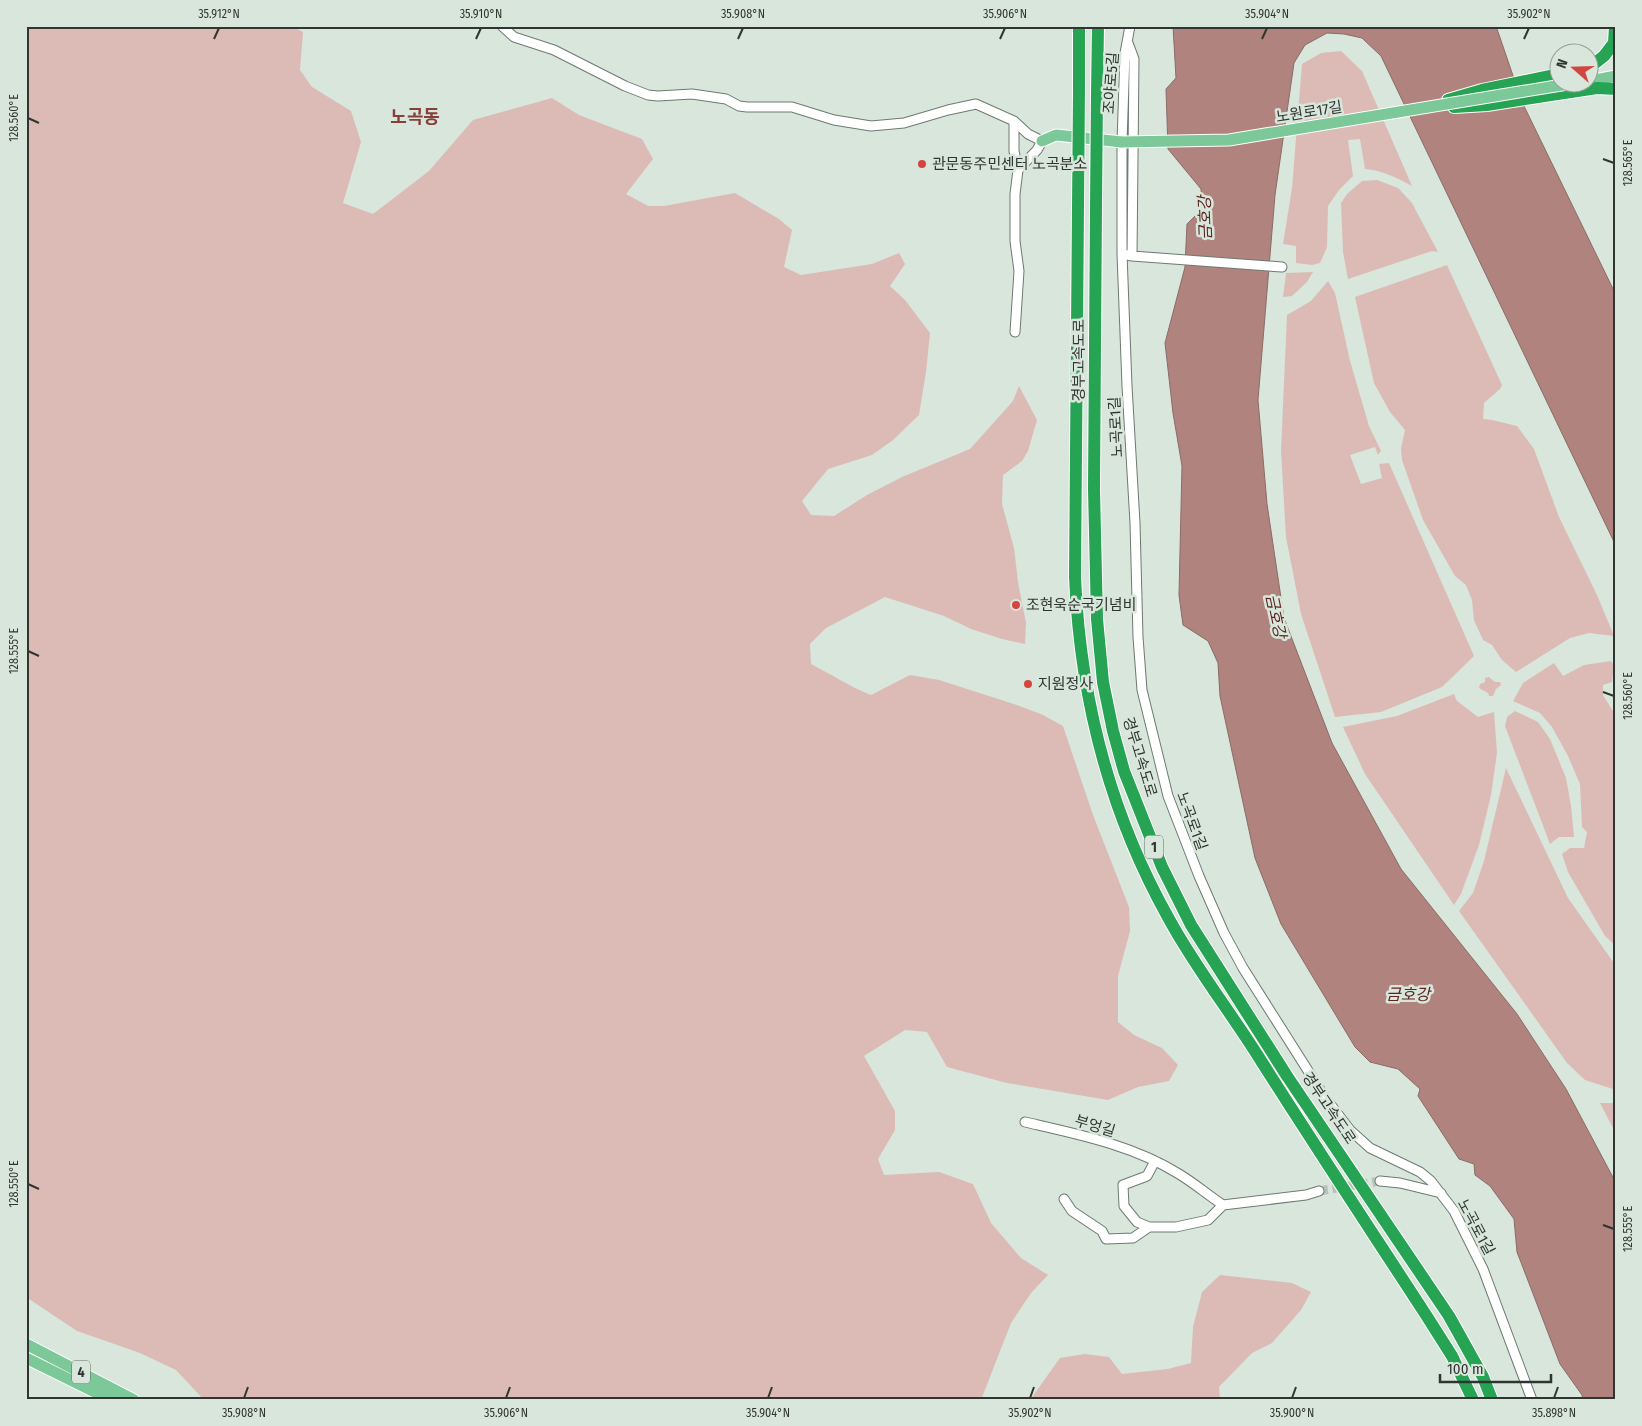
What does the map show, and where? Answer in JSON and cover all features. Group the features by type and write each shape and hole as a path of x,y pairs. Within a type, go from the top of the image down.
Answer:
{"highway":[{"name":"경부고속도로","path":"1079,26 1075,576 1081,654 1091,710 1113,796 1155,893 1181,940 1426,1315 1452,1356 1473,1400"},
{"name":"경부고속도로","path":"1098,26 1094,489 1097,612 1103,682 1113,731 1124,771 1162,867 1191,925 1287,1076 1444,1308 1468,1348 1492,1400"},
{"path":"1600,59 1614,43 1615,26"},
{"path":"1416,110 1482,90 1550,76"},
{"path":"1416,110 1487,105 1597,88 1616,89"}],"main road":[{"path":"1600,79 1616,76"},
{"name":"노원로17길","path":"1042,141 1056,135 1122,142 1229,140 1550,87"},
{"name":"4","path":"26,1344 134,1400"},
{"name":"4","path":"26,1358 111,1400"}],"street":[{"path":"502,26 514,37 554,50 625,86 648,95 692,94 726,99 739,106 792,107 834,120 871,126 904,123 976,104 1014,121 1028,134 1042,141 1037,150 1018,170"},
{"name":"조야로5길","path":"1122,142 1126,53 1130,26"},
{"path":"1128,43 1134,59 1132,256"},
{"path":"1014,121 1014,151 1018,170 1015,194 1015,241 1019,271 1015,332"},
{"name":"노곡로1길","path":"1122,142 1122,254 1135,523 1138,637 1142,690 1168,796 1199,876 1224,933 1248,976 1324,1096 1350,1130 1370,1148 1420,1172 1431,1181 1454,1211 1483,1269 1532,1400"},
{"path":"1122,254 1282,267"},
{"name":"부엉길","path":"1025,1122 1083,1135 1155,1161 1179,1174 1223,1205"},
{"path":"1155,1161 1147,1176 1123,1185 1124,1206 1137,1222 1149,1227 1176,1226 1208,1220 1223,1205 1306,1195 1319,1191"},
{"path":"1380,1180 1441,1193"},
{"path":"1064,1199 1072,1211 1102,1231 1106,1240 1133,1238 1149,1227"}],"shaded area":[{"path":"26,26 292,26 303,32 300,70 312,87 351,111 361,142 343,203 373,214 429,171 473,120 552,98 579,115 642,139 653,159 626,194 648,206 664,206 735,193 779,219 792,230 784,267 801,275 872,264 899,253 905,264 890,286 905,300 930,333 919,415 893,440 872,455 828,469 802,501 811,515 834,516 867,495 902,477 970,449 1013,401 1019,386 1037,420 1028,451 1022,461 1003,475 1002,504 1014,548 1026,623 1025,644 971,629 944,616 885,597 826,628 810,644 811,664 871,695 910,675 939,680 1017,705 1043,715 1063,726 1093,815 1129,907 1130,931 1118,976 1118,1022 1134,1035 1162,1048 1178,1065 1169,1081 1138,1087 1108,1100 1007,1083 947,1067 927,1032 905,1030 864,1056 895,1111 895,1130 878,1159 884,1175 939,1172 973,1184 991,1223 1021,1258 1048,1275 1031,1293 1011,1323 981,1400 204,1400 176,1370 140,1353 77,1331 26,1297"},
{"path":"1341,51 1362,71 1412,186 1395,177 1365,169 1360,139 1348,140 1353,176 1339,190 1328,206 1327,247 1320,263 1312,265 1296,263 1296,246 1283,244 1292,188 1302,64 1321,53"},
{"path":"1377,180 1398,188 1412,203 1438,252 1432,251 1348,279 1343,252 1341,203 1347,194 1362,181"},
{"path":"1447,265 1502,385 1484,403 1483,419 1517,426 1534,449 1559,517 1597,595 1614,636 1589,633 1570,638 1516,672 1502,660 1492,645 1483,640 1474,620 1472,600 1466,585 1455,576 1423,520 1402,460 1401,448 1405,430 1390,412 1374,383 1355,297"},
{"path":"1313,272 1307,282 1292,296 1283,297 1286,273"},
{"path":"1328,281 1335,293 1350,361 1369,426 1381,451 1378,455 1375,447 1350,455 1361,484 1382,478 1379,464 1389,463 1474,656 1442,687 1381,712 1335,717 1301,614 1286,537 1281,451 1287,315 1311,301"},
{"path":"1611,661 1614,665 1612,682 1603,685 1603,695 1616,716 1616,946 1605,936 1568,872 1562,854 1570,848 1584,848 1587,832 1582,827 1580,784 1568,756 1552,727 1540,713 1513,701 1523,683 1554,663 1563,676 1584,665"},
{"path":"1489,677 1495,682 1500,682 1501,685 1496,689 1493,696 1489,696 1488,693 1479,688 1480,684 1485,682 1485,678"},
{"path":"1454,694 1457,701 1478,717 1494,712 1497,753 1491,795 1479,845 1461,894 1454,905 1365,774 1343,727 1397,716"},
{"path":"1515,711 1538,722 1550,739 1566,778 1574,837 1559,837 1550,844 1505,726 1507,717"},
{"path":"1506,768 1568,898 1616,966 1616,1090 1585,1080 1567,1063 1459,911 1473,893 1484,861"},
{"path":"1600,1103 1616,1103 1616,1134"},
{"path":"1220,1275 1292,1283 1311,1292 1301,1310 1272,1343 1252,1353 1219,1387 1220,1400 1030,1400 1060,1358 1085,1354 1109,1357 1122,1374 1168,1369 1191,1363 1193,1327 1202,1292"}],"water":[{"name":"금호강","path":"1173,26 1496,26 1522,102 1616,295 1616,546 1381,56 1362,38 1344,34 1327,33 1305,45 1294,63 1275,195 1258,400 1267,504 1284,618 1332,743 1401,869 1517,1014 1566,1089 1616,1183 1616,1400 1583,1400 1582,1395 1560,1364 1517,1252 1514,1219 1490,1186 1475,1175 1474,1164 1459,1159 1418,1096 1420,1089 1398,1069 1370,1062 1355,1047 1281,924 1255,858 1220,696 1218,663 1208,641 1183,625 1179,595 1182,466 1173,413 1165,343 1185,267 1187,224 1202,209 1201,189 1168,149 1166,89 1176,78"}],"tunnel":[{"path":"1319,1191 1380,1181"}],"place":[{"name":"관문동주민센터 노곡분소","path":"922,164"},
{"name":"조현욱순국기념비","path":"1016,605"},
{"name":"지원정사","path":"1028,684"}],"district":[{"name":"노곡동","path":"415,117"}]}
